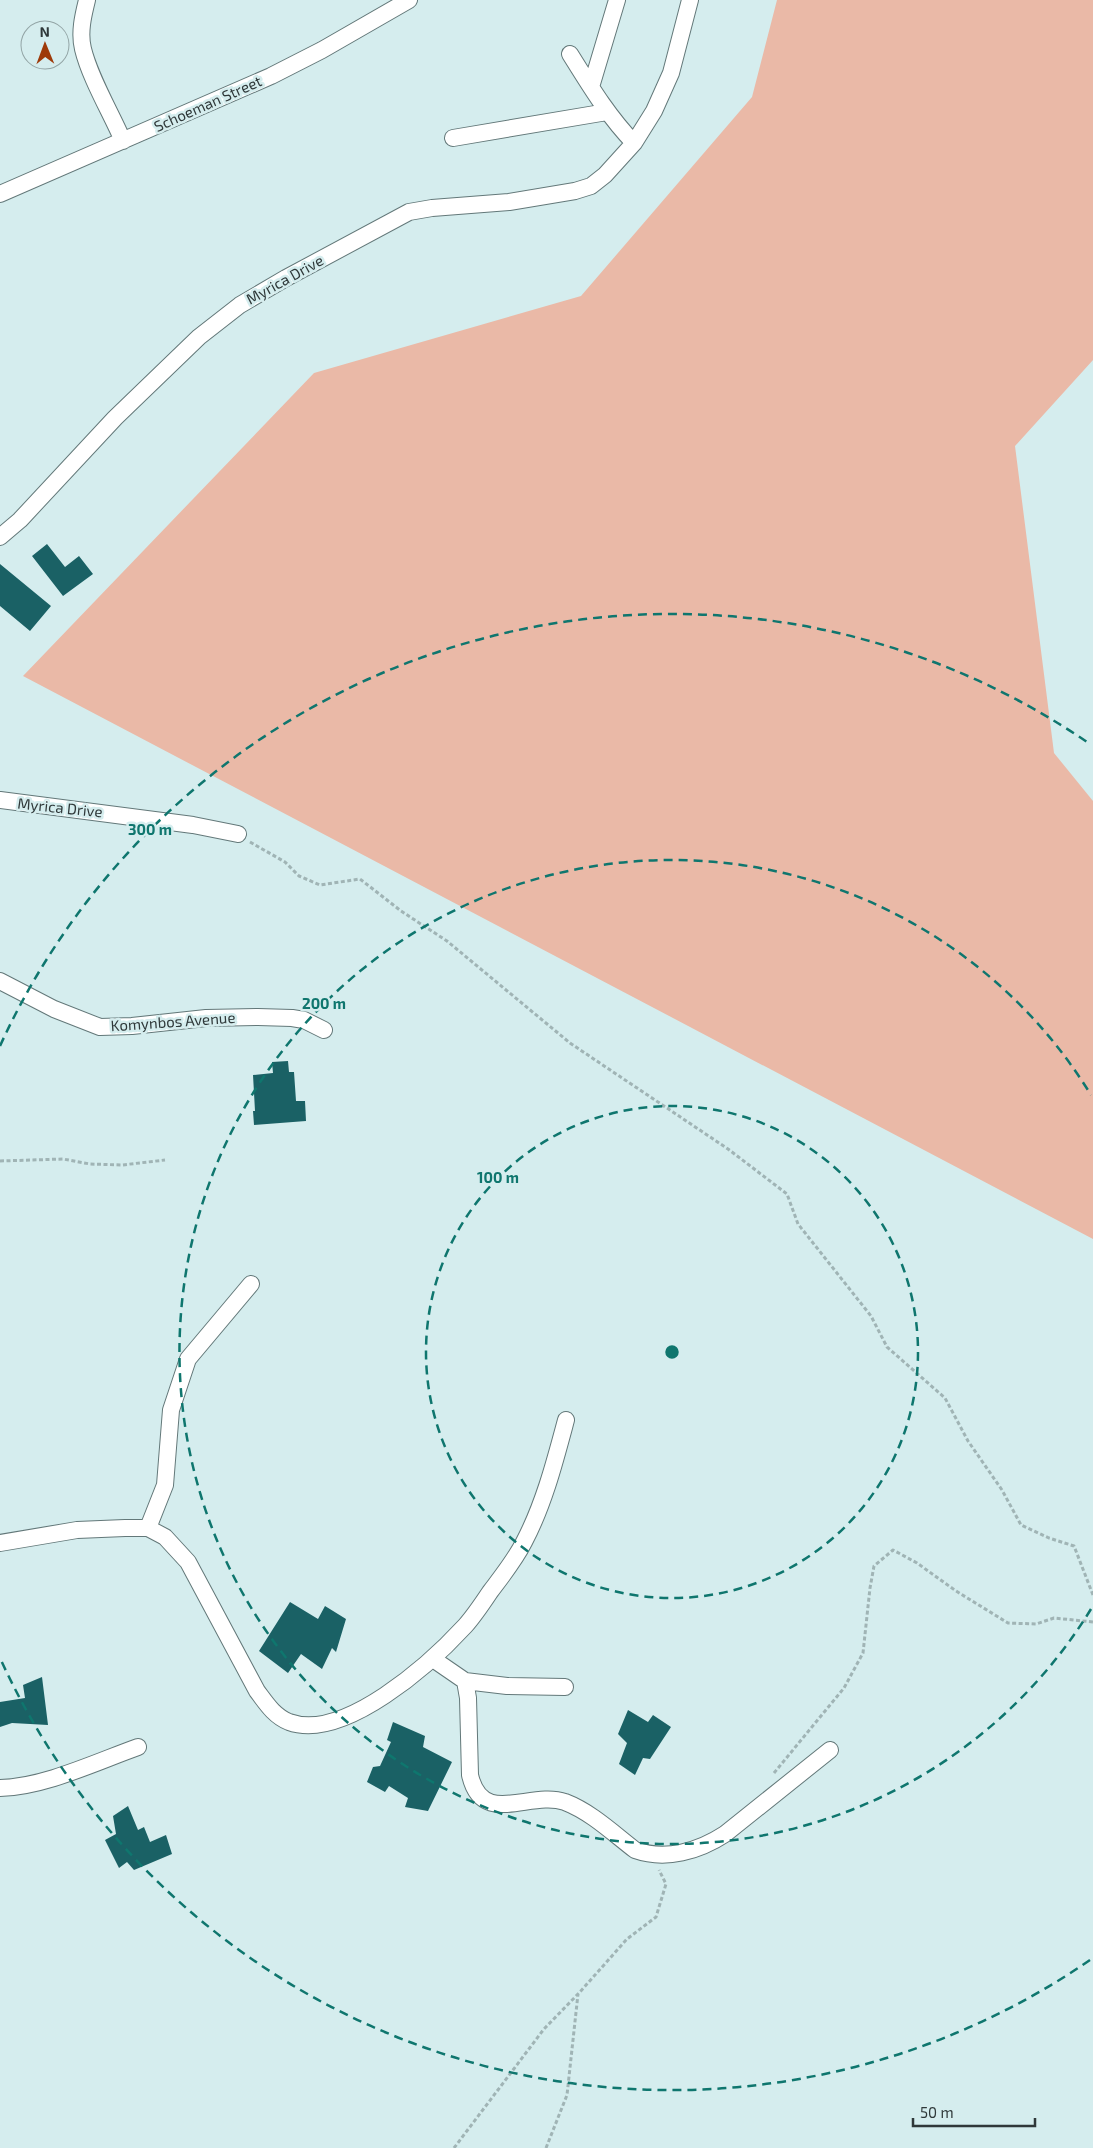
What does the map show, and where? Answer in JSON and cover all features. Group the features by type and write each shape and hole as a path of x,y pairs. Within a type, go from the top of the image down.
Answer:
{"street":[{"path":"87,0 82,17 82,48 89,68 123,141"},
{"name":"Schoeman Street","path":"0,194 271,76 322,50 409,0"},
{"path":"591,87 617,0"},
{"name":"Myrica Drive","path":"0,537 20,520 115,418 199,337 240,305 409,212 432,208 509,202 575,191 591,186 605,175 634,144 654,111 671,73 690,0"},
{"path":"570,54 607,112 634,144"},
{"path":"452,138 607,112"},
{"name":"Myrica Drive","path":"0,800 193,824 238,834"},
{"name":"Komynbos Avenue","path":"0,981 54,1009 100,1027 132,1026 206,1018 258,1017 304,1020 324,1030"},
{"path":"148,1528 165,1485 171,1410 188,1359 251,1284"},
{"path":"0,1543 77,1530 148,1528 165,1537 188,1562 257,1691 270,1709 290,1722 307,1726 324,1724 342,1719 372,1704 433,1659 466,1625 524,1543 555,1462 566,1420"},
{"path":"433,1659 464,1682 507,1686 565,1687"},
{"path":"464,1682 468,1698 470,1775 478,1796 488,1802 498,1804 544,1799 564,1802 587,1814 635,1850 650,1854 682,1853 710,1843 725,1834 830,1750"},
{"path":"0,1788 38,1783 138,1747"}],"path":[{"path":"238,834 285,862 299,876 320,885 360,879 401,911 447,941 570,1042 728,1149 787,1194 798,1224 871,1316 887,1348 945,1398 968,1441 1002,1490 1021,1526 1074,1546 1093,1595"},
{"path":"0,1161 63,1159 90,1164 122,1165 164,1160"},
{"path":"769,1780 844,1688 864,1654 874,1566 893,1550 916,1562 956,1591 1008,1623 1036,1624 1054,1618 1093,1622"},
{"path":"454,2148 544,2029 627,1939 656,1917 666,1884 650,1854"},
{"path":"546,2148 567,2095 578,1994"}],"shaded area":[{"path":"777,0 1093,0 1093,360 1015,446 1054,753 1093,801 1093,1239 23,676 314,373 581,296 752,97"}],"building":[{"path":"47,544 65,567 79,556 93,574 63,596 32,556"},
{"path":"0,564 51,606 30,631 0,606"},
{"path":"288,1061 289,1072 294,1072 296,1101 305,1101 306,1121 254,1125 253,1075 273,1073 272,1062"},
{"path":"290,1602 318,1619 325,1606 346,1619 336,1652 332,1648 322,1669 301,1654 288,1673 259,1651"},
{"path":"42,1677 48,1725 12,1723 0,1727 0,1702 25,1698 23,1685"},
{"path":"628,1710 648,1722 653,1715 671,1727 650,1759 643,1758 635,1775 619,1764 627,1743 618,1734"},
{"path":"393,1722 425,1736 423,1747 452,1762 428,1811 405,1807 408,1798 389,1786 385,1792 367,1782 373,1767 380,1766 391,1742 387,1740"},
{"path":"128,1806 138,1830 144,1827 150,1842 166,1835 172,1854 134,1870 127,1862 119,1868 105,1840 116,1834 113,1816"}]}
